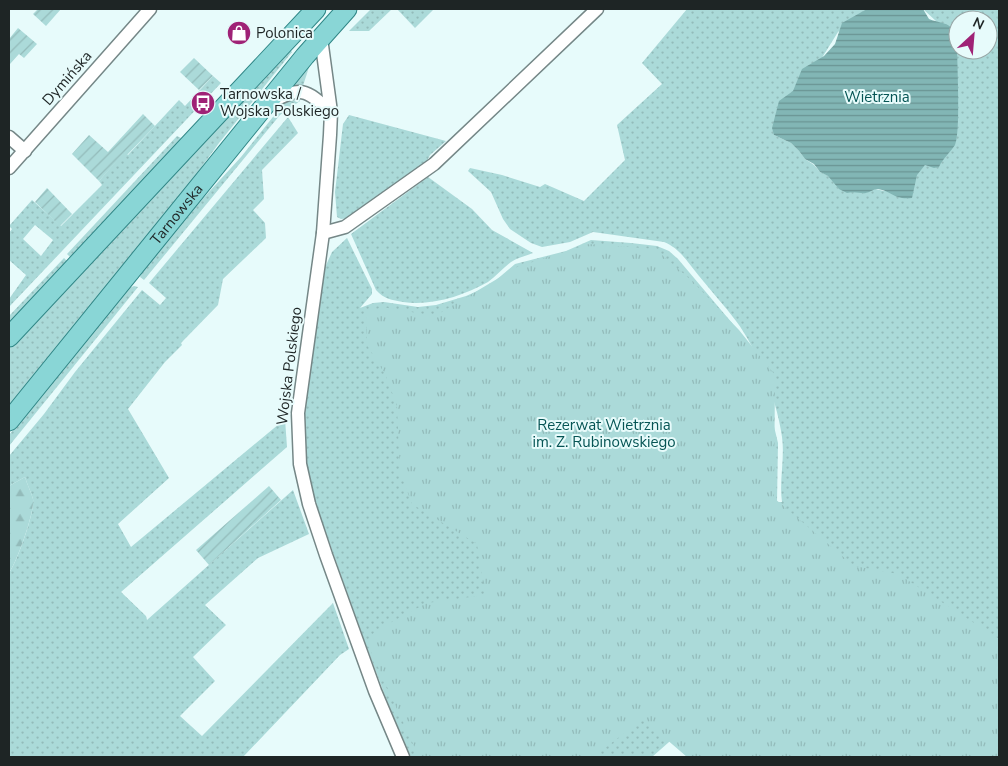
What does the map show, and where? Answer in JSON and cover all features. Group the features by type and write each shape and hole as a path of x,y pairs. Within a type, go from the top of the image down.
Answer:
{"main road":[{"path":"9,337 316,9"},
{"name":"Tarnowska","path":"9,421 266,105 347,9"}],"street":[{"name":"Dymińska","path":"9,168 150,9"},
{"path":"323,233 345,227 434,164 597,9"},
{"name":"Wojska Polskiego","path":"321,38 331,112 323,233 298,405 297,428 300,464 309,504 326,555 375,691 403,757"},
{"path":"266,105 288,93 302,92 312,96 331,112"},
{"path":"9,137 24,151"}],"green space":[{"path":"38,9 61,9 46,26 33,14"},
{"path":"371,9 392,9 369,31 349,31"},
{"path":"397,9 434,9 415,28"},
{"path":"687,9 867,9 838,32 774,135 791,143 820,172 865,193 875,189 884,191 925,165 939,166 943,157 948,152 937,22 923,9 999,9 999,757 677,735 652,757 411,757 387,701 315,502 306,458 304,422 323,272 332,252 347,238 372,289 372,294 360,308 373,303 384,302 418,307 436,305 466,296 489,286 515,264 566,251 591,240 657,246 669,251 678,259 732,323 772,418 778,443 777,502 782,502 782,437 776,408 759,361 736,321 680,252 664,242 593,232 570,242 542,247 531,243 510,229 503,219 491,192 468,171 470,168 502,175 540,187 545,184 584,201 625,160 617,125 662,84 642,63"},
{"path":"18,28 37,44 24,58 19,54 9,65 9,39"},
{"path":"288,48 292,52 219,143 176,202 9,410 9,347"},
{"path":"194,58 213,76 199,90 180,72"},
{"path":"307,65 309,67 303,86 293,85"},
{"path":"213,76 221,83 9,307 9,299 26,275 9,260 9,233 12,229 9,226 32,200 61,226 102,185 99,181 124,152 128,155 179,100 185,106","holes":["35,225 53,240 41,256 23,239"]},
{"path":"300,98 300,101 280,115 144,280 140,277 186,217 241,157 284,103"},
{"path":"143,114 155,126 127,155 124,153 99,181 72,154 89,135 108,152"},
{"path":"349,115 446,141 430,155 427,161 349,218 341,219 337,217 335,192 343,124"},
{"path":"288,117 298,133 262,170 264,199 253,210 265,223 266,238 223,279 218,305 181,343 182,345 165,362 128,409 169,478 118,524 131,547 285,419 287,447 121,592 146,616 147,620 293,490 309,534 258,558 205,605 226,625 193,657 215,681 180,716 202,736 333,603 349,649 340,655 243,757 9,757 9,573 25,537 33,499 25,477 9,486 9,456 142,290 160,305 166,298 149,283"},
{"path":"177,136 181,138 164,161 73,260 67,254"},
{"path":"428,177 472,209 492,230 533,253 511,262 488,282 458,296 425,303 414,303 395,301 382,295 376,290 351,234"},
{"path":"47,188 72,214 60,226 35,202"},
{"name":"Rezerwat Wietrznia im. Z. Rubinowskiego","path":"589,244 655,249 692,281 739,330 775,375 774,498 854,566 898,574 999,639 999,757 687,757 643,719 593,757 419,757 367,643 375,631 427,603 485,595 477,544 412,504 400,472 397,406 386,376 367,345 366,313 382,307 435,316 517,267"},
{"path":"64,258 70,264 9,328 9,316"},
{"path":"134,286 138,287 9,446 9,435 127,289"},
{"path":"25,477 33,499 33,505 25,536 9,573 9,486"},
{"path":"269,486 281,500 209,565 196,550"}],"shaded area":[{"name":"Wietrznia","path":"867,9 923,9 929,19 948,25 948,60 957,60 957,138 955,145 939,167 934,168 925,165 917,175 912,198 897,197 878,189 866,193 847,193 839,189 828,176 820,172 814,164 805,159 791,143 774,135 772,128 779,101 793,91 802,69 824,56 835,44 842,23"}],"place":[{"name":"Polonica","path":"239,33"},
{"name":"Tarnowska / Wojska Polskiego","path":"203,103"}]}
